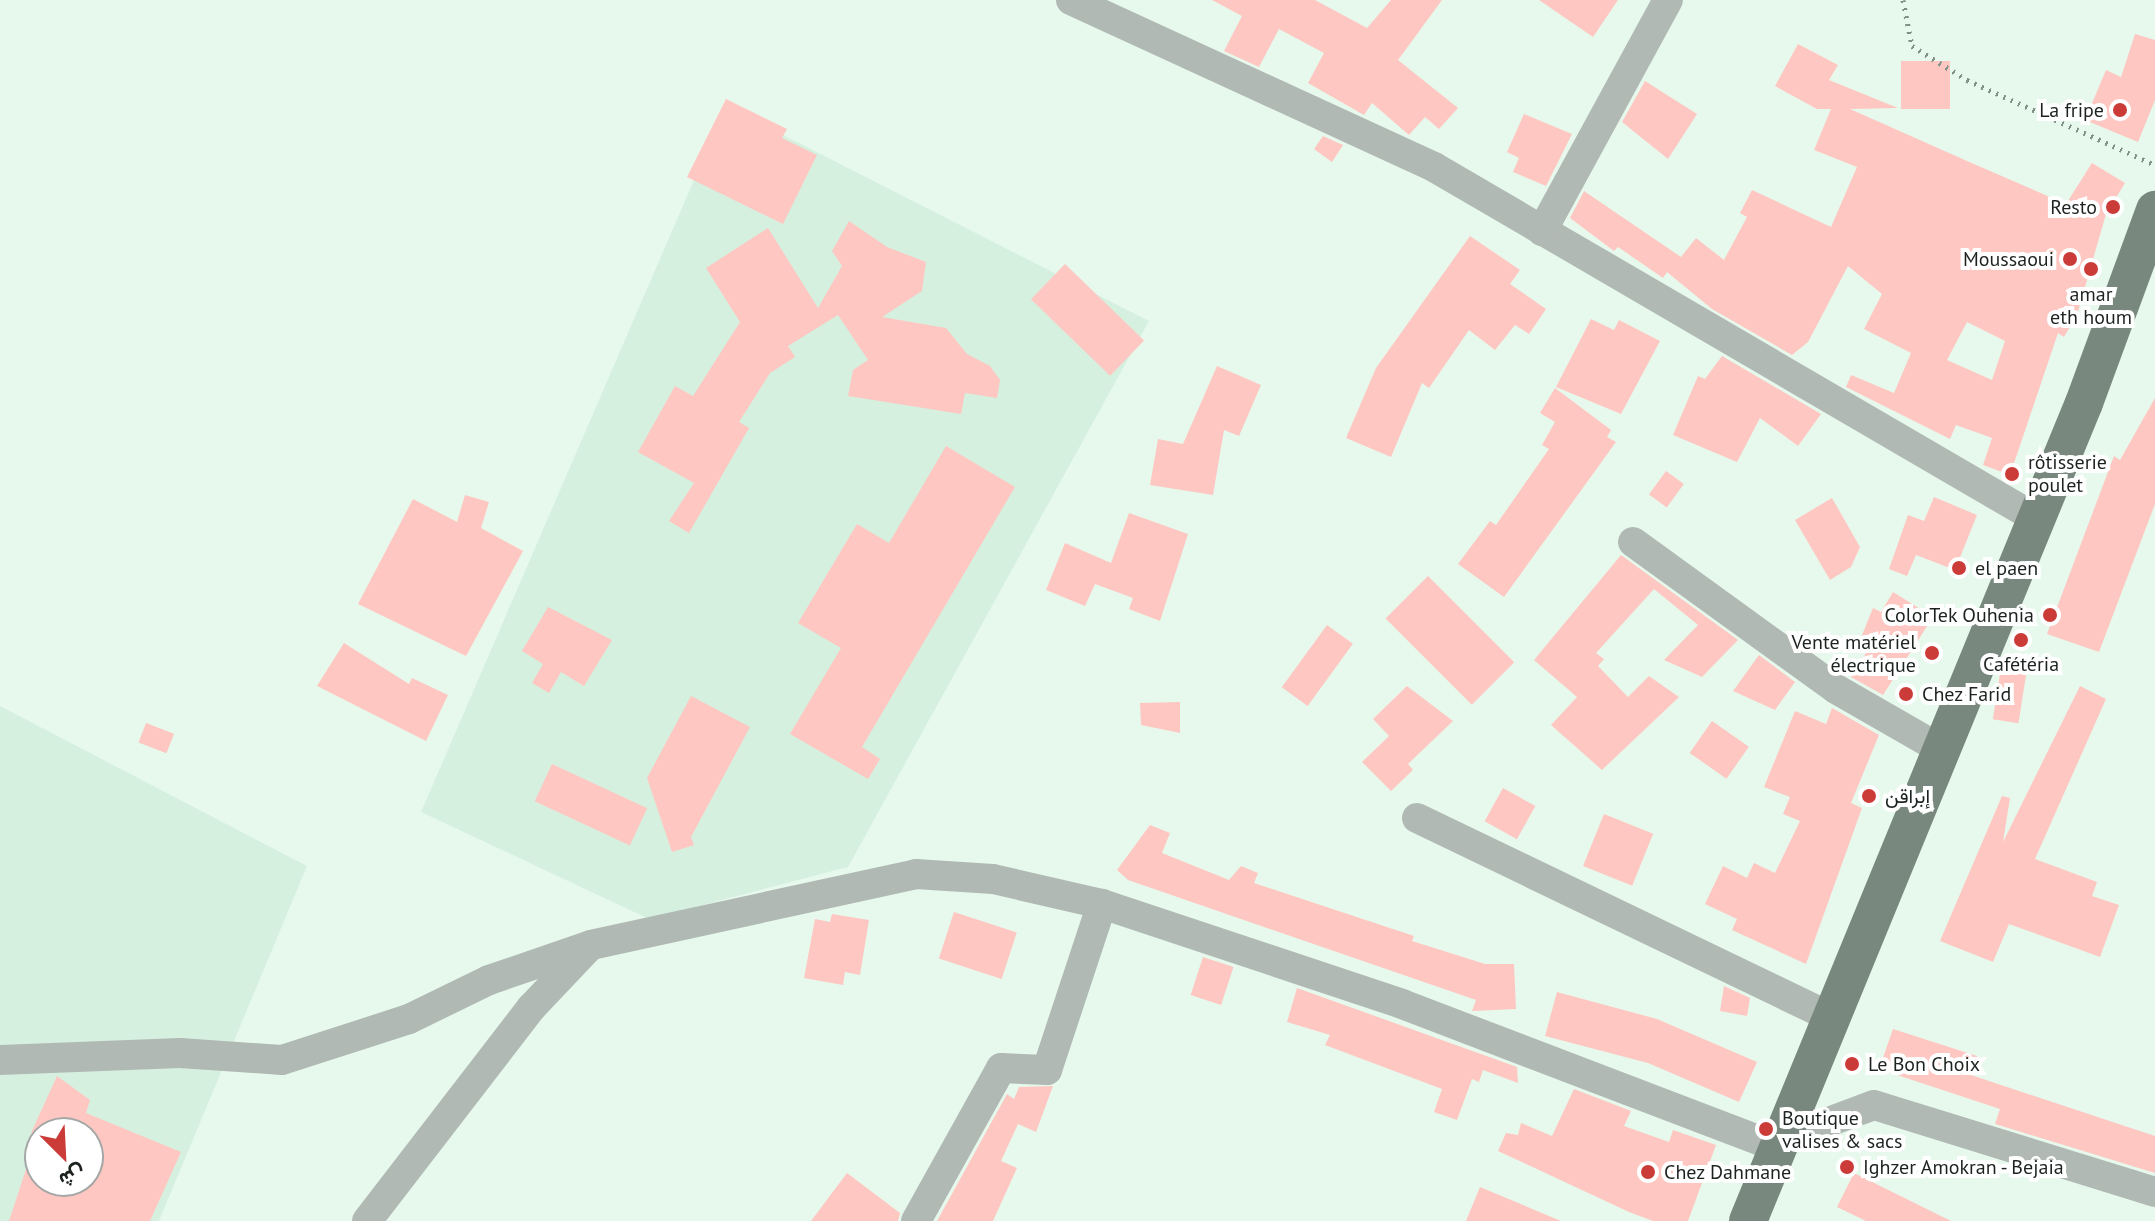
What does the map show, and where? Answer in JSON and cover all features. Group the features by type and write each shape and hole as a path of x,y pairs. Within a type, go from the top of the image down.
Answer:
{"main road":[{"path":"1748,1221 2037,519 2155,210"}],"street":[{"path":"1071,0 1434,167 2037,519"},
{"path":"1542,231 1668,0"},
{"path":"1633,542 1836,689 1942,750"},
{"path":"1417,818 1831,1017"},
{"path":"0,1060 180,1053 282,1060 409,1019 489,980 591,945 916,874 993,879 1102,904 1402,1004 1782,1137 1874,1105 2155,1192"},
{"path":"916,1221 1001,1068 1047,1070 1102,904"},
{"path":"367,1221 531,1008 591,945"}],"path":[{"path":"1903,0 1912,46 1967,80 2155,165"}],"shaded area":[{"path":"726,106 1149,321 848,867 649,919 421,812"},
{"path":"0,706 307,866 159,1221 0,1221"}],"building":[{"path":"1212,0 1315,0 1367,28 1391,0 1442,0 1398,60 1458,108 1439,129 1425,117 1409,135 1372,103 1364,115 1308,83 1324,53 1279,29 1259,67 1224,51 1242,16"},
{"path":"1539,0 1618,0 1593,37"},
{"name":"La fripe","path":"2135,34 2155,40 2155,100 2138,142 2085,120 2106,70 2121,77"},
{"path":"1798,44 1838,65 1829,80 1898,108 1850,109 2066,204 2092,163 2125,183 2106,214 2077,315 2064,337 2058,333 2010,475 1983,465 1992,438 1956,425 1950,439 1846,387 1851,375 1894,393 1911,353 1864,329 1882,294 1848,266 1808,342 1792,355 1712,309 1667,272 1663,278 1618,247 1614,251 1570,218 1584,191 1681,257 1696,238 1724,260 1747,217 1740,213 1752,190 1831,227 1857,167 1814,150 1831,109 1817,109 1775,86","holes":["1967,322 2005,341 1992,380 1947,360"]},
{"path":"1901,61 1950,61 1950,109 1901,109"},
{"path":"1645,81 1697,114 1668,159 1622,122"},
{"path":"726,99 787,129 782,138 817,155 783,224 687,177"},
{"path":"1524,114 1572,134 1546,186 1513,172 1519,158 1507,152"},
{"path":"1323,136 1343,145 1332,162 1314,149"},
{"path":"849,221 887,247 926,262 922,291 882,317 946,328 967,354 990,366 1000,380 997,398 965,393 961,414 848,396 853,370 868,360 838,315 788,346 795,357 770,373 739,422 749,428 689,533 669,521 694,483 638,452 675,386 693,396 740,322 706,268 768,228 818,308 842,266 832,251"},
{"path":"1470,236 1520,270 1510,284 1546,309 1529,334 1515,325 1495,350 1469,330 1429,388 1422,383 1391,457 1346,438 1376,368"},
{"path":"1065,264 1144,340 1110,376 1031,299"},
{"path":"1591,319 1614,330 1619,320 1660,341 1621,414 1556,387"},
{"path":"1722,356 1821,414 1798,446 1760,418 1737,462 1673,435 1698,376 1705,379"},
{"path":"1217,366 1261,385 1239,436 1224,430 1213,495 1150,485 1158,439 1183,444"},
{"path":"1555,388 1611,430 1607,437 1616,442 1504,597 1458,564 1490,521 1496,525 1549,449 1542,445 1555,422 1540,413"},
{"path":"2155,398 2155,504 2099,652 2047,634 2114,456 2120,460"},
{"path":"946,446 1015,487 862,747 880,759 868,779 790,734 841,648 798,623 857,524 889,543"},
{"path":"1666,471 1684,484 1667,507 1649,494"},
{"path":"465,495 489,502 481,528 523,551 466,656 358,604 413,499 457,522"},
{"path":"1934,497 1977,515 1955,570 1916,555 1907,576 1889,569 1908,515 1924,521"},
{"path":"1832,498 1860,547 1851,567 1830,580 1795,520"},
{"path":"1129,513 1188,534 1160,621 1129,609 1133,598 1095,584 1085,606 1046,590 1065,543 1111,563"},
{"path":"1621,555 1738,640 1702,677 1664,660 1698,625 1654,589 1596,653 1604,659 1598,666 1628,697 1649,676 1679,697 1602,770 1551,725 1577,697 1534,660"},
{"path":"1428,576 1514,662 1472,705 1386,618"},
{"path":"1893,592 1933,617 1883,695 1851,677 1868,650 1858,645 1873,608 1881,612"},
{"path":"548,607 612,640 584,686 561,672 549,693 532,683 543,664 522,651"},
{"path":"1327,625 1353,644 1308,706 1282,687"},
{"path":"344,643 409,684 412,678 448,695 426,741 317,686"},
{"path":"1759,655 1795,682 1775,710 1733,691"},
{"path":"2002,661 2028,665 2018,723 1993,719"},
{"path":"1407,686 1453,721 1408,764 1413,770 1391,791 1362,762 1389,736 1373,719"},
{"path":"2080,686 2106,699 2035,859 2097,882 2092,896 2119,905 2100,957 2009,924 1993,962 1940,941 2002,796 2010,798 2003,842"},
{"path":"691,696 750,727 691,837 694,845 672,852 647,778"},
{"path":"1180,702 1180,733 1141,725 1140,703"},
{"path":"1832,708 1879,735 1851,803 1862,808 1806,964 1732,930 1737,919 1705,904 1723,866 1747,878 1754,863 1775,873 1800,821 1783,814 1790,797 1764,787 1795,711 1826,724"},
{"path":"1712,721 1749,747 1726,779 1690,753"},
{"path":"146,723 174,734 166,753 138,743"},
{"path":"552,764 647,808 630,846 535,801"},
{"path":"1503,788 1535,806 1517,839 1485,821"},
{"path":"1604,814 1653,834 1632,886 1583,866"},
{"path":"1150,825 1170,833 1162,853 1229,880 1241,866 1258,873 1254,883 1414,936 1412,941 1485,964 1514,964 1516,1009 1472,1011 1476,1000 1128,880 1117,870"},
{"path":"954,912 1017,932 1002,979 939,959"},
{"path":"832,914 869,920 860,975 845,972 843,985 804,978 815,919 830,922"},
{"path":"1203,957 1233,967 1221,1005 1191,995"},
{"path":"1724,986 1750,998 1747,1016 1720,1011"},
{"path":"1297,988 1517,1067 1518,1083 1483,1070 1479,1082 1472,1079 1457,1120 1434,1112 1442,1089 1325,1045 1330,1035 1287,1022"},
{"path":"1557,992 1657,1019 1757,1062 1739,1102 1648,1063 1545,1036"},
{"path":"1893,1029 1977,1056 1971,1075 2155,1136 2155,1173 1995,1124 2000,1109 1879,1069"},
{"path":"57,1076 90,1100 86,1113 96,1117 38,1117"},
{"path":"1053,1086 1036,1132 1018,1124 1001,1161 1017,1168 993,1221 937,1221 1007,1094 1014,1099 1019,1087"},
{"path":"1574,1089 1631,1111 1624,1126 1669,1142 1673,1130 1716,1145 1688,1221 1653,1221 1498,1151 1506,1133 1518,1135 1521,1123 1552,1136"},
{"path":"104,1120 181,1152 150,1221 9,1221 24,1175 24,1197 104,1197"},
{"path":"847,1173 900,1213 898,1221 811,1221"},
{"path":"1854,1173 1951,1221 1866,1221 1837,1207"},
{"path":"1480,1187 1561,1221 1466,1221"}],"place":[{"name":"La fripe","path":"2120,110"},
{"name":"Resto","path":"2113,207"},
{"name":"Moussaoui","path":"2070,259"},
{"name":"amar eth houm","path":"2091,269"},
{"name":"rôtisserie poulet","path":"2012,474"},
{"name":"el paen","path":"1959,568"},
{"name":"ColorTek Ouhenia","path":"2050,615"},
{"name":"Cafétéria","path":"2021,640"},
{"name":"Vente matériel électrique","path":"1932,653"},
{"name":"Chez Farid","path":"1906,694"},
{"name":"إبراقن","path":"1869,796"},
{"name":"Le Bon Choix","path":"1852,1064"},
{"name":"Boutique valises & sacs","path":"1766,1129"},
{"name":"Ighzer Amokran - Bejaia","path":"1847,1167"},
{"name":"Chez Dahmane","path":"1648,1172"}]}
